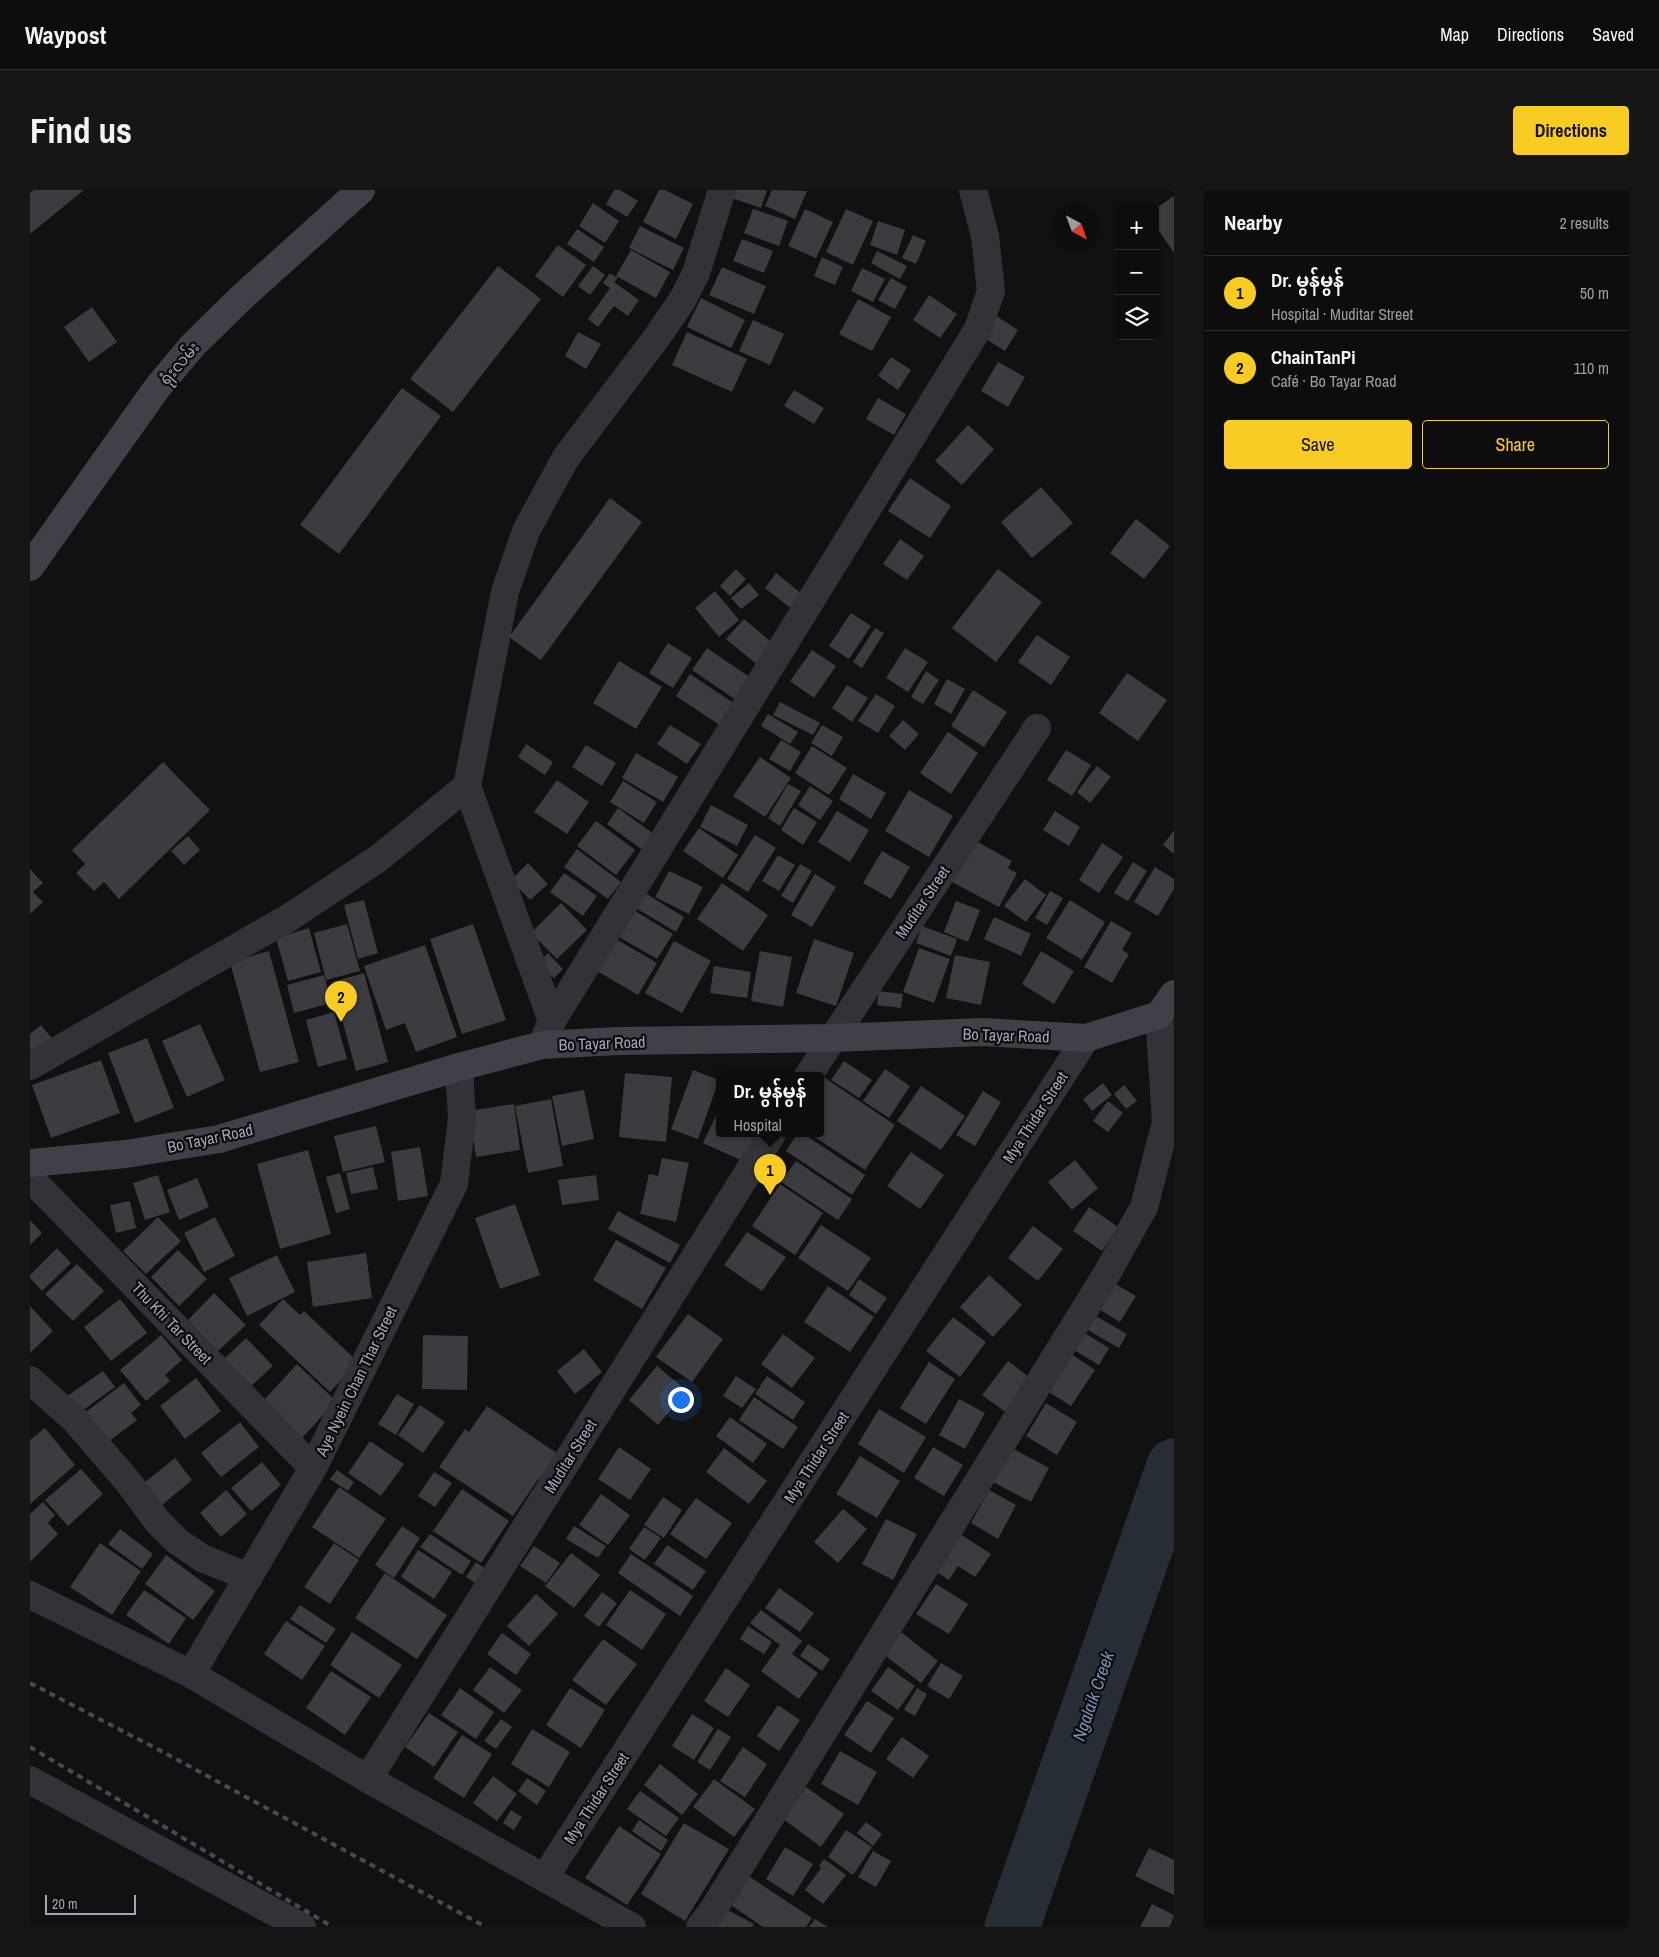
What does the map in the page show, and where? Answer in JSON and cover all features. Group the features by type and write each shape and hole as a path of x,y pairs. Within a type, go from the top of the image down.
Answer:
{"main road":[{"name":"ရုံးလမ်း","path":"30,567 157,388 193,345 242,297 362,190"},
{"name":"Bo Tayar Road","path":"30,1163 126,1154 219,1139 459,1068 547,1033 618,1041 833,1038 983,1032 1086,1038 1166,1004"}],"street":[{"path":"547,1033 467,786 505,592 526,531 565,459 657,337 683,299 696,273 722,190"},
{"path":"547,1033 978,329 990,291 985,236 973,190"},
{"name":"Muditar Street","path":"811,1072 1037,728"},
{"path":"30,1066 290,917 379,858 467,786"},
{"path":"700,1927 711,1913 1085,1309 1144,1207 1166,1122 1166,1004"},
{"name":"Mya Thidar Street","path":"545,1877 1086,1038"},
{"name":"Aye Nyein Chan Thar Street","path":"191,1674 313,1468 454,1184 462,1118 459,1068"},
{"name":"Muditar Street","path":"368,1778 770,1137"},
{"name":"Thu Khi Tar Street","path":"30,1178 313,1468"},
{"path":"30,1380 74,1419 129,1483 158,1522 177,1541 202,1558 249,1577"},
{"path":"30,1595 191,1674 368,1778 632,1927"},
{"path":"30,1780 302,1927"}],"building":[{"path":"30,190 84,190 30,234"},
{"path":"614,190 620,190 638,201 627,217 606,204"},
{"path":"659,190 665,190 693,204 676,239 643,222"},
{"path":"732,190 767,190 761,208 729,197"},
{"path":"772,190 807,191 795,219 765,206"},
{"path":"1174,196 1174,253 1159,231 1159,206"},
{"path":"593,203 619,221 605,243 579,226"},
{"path":"753,209 788,221 779,246 744,233"},
{"path":"805,209 833,222 816,258 788,246"},
{"path":"846,209 873,221 853,265 826,252"},
{"path":"878,221 905,230 897,255 870,245"},
{"path":"640,226 684,248 673,270 629,248"},
{"path":"577,229 604,247 594,262 567,244"},
{"path":"913,235 926,241 916,264 902,258"},
{"path":"742,239 773,251 764,273 733,261"},
{"path":"558,245 586,265 563,297 535,276"},
{"path":"631,250 670,272 656,298 616,276"},
{"path":"877,251 907,266 900,279 871,263"},
{"path":"822,257 843,267 835,285 814,276"},
{"path":"498,266 541,299 453,412 410,379"},
{"path":"593,266 605,275 590,295 578,286"},
{"path":"722,267 766,286 754,314 709,295"},
{"path":"862,268 885,279 873,302 851,291"},
{"path":"610,273 618,278 614,282 639,300 628,316 614,306 598,327 588,319 610,288 603,283"},
{"path":"891,278 907,287 895,309 878,300"},
{"path":"929,295 957,314 940,338 913,320"},
{"path":"701,298 745,320 731,348 687,327"},
{"path":"858,299 891,317 872,351 839,334"},
{"path":"92,307 117,342 89,362 64,327"},
{"path":"992,313 1018,330 1005,351 978,334"},
{"path":"753,320 784,334 770,365 739,351"},
{"path":"578,332 601,344 586,369 565,356"},
{"path":"687,332 747,359 732,392 672,365"},
{"path":"891,357 911,370 898,390 878,376"},
{"path":"998,362 1025,377 1008,407 981,391"},
{"path":"402,388 441,416 339,554 300,525"},
{"path":"794,390 824,408 814,424 784,406"},
{"path":"878,398 906,414 894,435 866,419"},
{"path":"968,425 994,449 962,485 935,461"},
{"path":"910,478 951,506 930,538 888,511"},
{"path":"1041,487 1073,523 1032,558 1001,522"},
{"path":"610,498 642,522 541,660 509,637"},
{"path":"1136,519 1170,546 1144,579 1110,553"},
{"path":"900,539 924,556 907,580 883,564"},
{"path":"736,569 746,579 730,596 720,586"},
{"path":"998,569 1042,602 996,662 952,628"},
{"path":"776,573 808,599 797,613 765,588"},
{"path":"749,583 759,595 741,609 731,598"},
{"path":"715,591 739,620 719,637 695,608"},
{"path":"851,613 871,626 849,659 829,646"},
{"path":"744,619 776,646 759,666 726,639"},
{"path":"875,628 884,633 862,668 853,662"},
{"path":"1037,635 1070,657 1051,685 1018,662"},
{"path":"668,643 692,658 673,688 649,673"},
{"path":"707,648 754,680 739,702 692,670"},
{"path":"905,648 928,662 908,692 886,678"},
{"path":"812,650 836,666 814,698 790,681"},
{"path":"619,661 662,687 636,729 593,703"},
{"path":"926,671 939,680 923,704 911,697"},
{"path":"1127,673 1167,700 1138,741 1099,713"},
{"path":"690,674 738,706 724,728 676,696"},
{"path":"947,679 965,689 951,714 934,704"},
{"path":"847,685 868,698 852,722 832,708"},
{"path":"973,690 1007,712 984,747 951,726"},
{"path":"876,694 895,706 878,733 858,721"},
{"path":"780,702 820,723 813,735 773,715"},
{"path":"768,714 798,732 790,744 761,726"},
{"path":"903,720 919,734 905,750 889,736"},
{"path":"670,725 701,744 687,764 657,744"},
{"path":"822,725 843,737 832,756 811,743"},
{"path":"948,732 978,753 951,794 920,773"},
{"path":"781,740 801,752 790,771 769,759"},
{"path":"526,744 553,762 545,775 518,757"},
{"path":"586,745 616,763 602,786 572,767"},
{"path":"812,746 847,768 829,795 795,773"},
{"path":"1066,750 1091,765 1072,796 1047,780"},
{"path":"636,753 678,777 663,802 622,778"},
{"path":"760,757 791,778 765,817 733,796"},
{"path":"163,762 210,810 119,899 104,882 94,891 76,873 85,864 72,850"},
{"path":"1097,766 1111,777 1090,803 1077,792"},
{"path":"853,774 886,793 871,819 839,799"},
{"path":"557,780 589,802 567,834 534,812"},
{"path":"623,781 657,802 644,823 610,802"},
{"path":"788,784 801,791 780,826 768,818"},
{"path":"810,786 833,801 820,820 798,805"},
{"path":"909,790 953,816 929,857 885,831"},
{"path":"711,805 748,825 737,846 700,827"},
{"path":"618,808 655,835 644,851 607,824"},
{"path":"794,808 817,822 803,845 781,830"},
{"path":"837,811 869,830 850,862 818,842"},
{"path":"1055,811 1080,827 1069,846 1043,830"},
{"path":"596,821 635,850 616,875 577,846"},
{"path":"699,828 738,855 723,878 683,851"},
{"path":"1174,830 1174,854 1163,845"},
{"path":"755,835 776,848 748,892 727,879"},
{"path":"188,836 200,850 184,865 171,851"},
{"path":"974,840 1012,861 1008,868 1017,873 999,907 952,882"},
{"path":"1102,843 1123,857 1099,893 1079,880"},
{"path":"577,849 621,882 608,899 564,867"},
{"path":"882,851 910,867 891,899 863,883"},
{"path":"778,855 795,865 779,891 762,881"},
{"path":"1133,862 1147,871 1128,901 1114,893"},
{"path":"528,863 548,884 530,900 511,880"},
{"path":"800,864 812,871 793,903 781,896"},
{"path":"1155,867 1174,879 1174,889 1158,916 1134,902"},
{"path":"30,869 43,883 33,892 43,902 30,914"},
{"path":"669,871 703,887 689,914 655,897"},
{"path":"564,873 597,896 583,916 550,892"},
{"path":"815,874 836,887 812,927 791,915"},
{"path":"1025,879 1046,895 1026,922 1004,906"},
{"path":"722,883 768,915 743,951 697,919"},
{"path":"1050,891 1063,898 1047,925 1035,918"},
{"path":"645,893 684,917 676,932 636,908"},
{"path":"364,900 378,953 358,959 344,905"},
{"path":"1070,900 1105,922 1082,960 1046,938"},
{"path":"956,901 980,910 968,942 944,932"},
{"path":"561,903 587,930 557,959 531,933"},
{"path":"635,911 673,934 657,959 619,937"},
{"path":"994,917 1031,934 1021,956 984,939"},
{"path":"1111,921 1132,933 1122,950 1129,954 1112,983 1084,967"},
{"path":"347,924 360,971 326,980 314,933"},
{"path":"473,924 506,1020 462,1034 430,939"},
{"path":"922,926 957,939 951,956 916,943"},
{"path":"309,928 321,972 288,981 276,938"},
{"path":"616,939 657,963 638,995 597,971"},
{"path":"814,939 854,953 836,1006 796,993"},
{"path":"674,941 711,961 682,1013 645,993"},
{"path":"425,945 457,1037 416,1052 405,1023 386,1030 364,966"},
{"path":"919,948 950,959 934,1003 903,992"},
{"path":"269,951 299,1062 260,1072 230,962"},
{"path":"760,951 792,957 783,1007 751,1001"},
{"path":"1041,951 1074,971 1054,1004 1022,984"},
{"path":"548,953 563,969 554,978 538,963"},
{"path":"955,955 990,962 981,1005 946,998"},
{"path":"714,966 751,972 747,998 710,993"},
{"path":"364,973 388,1062 356,1071 332,982"},
{"path":"324,975 331,1003 294,1013 287,985"},
{"path":"879,991 903,994 901,1008 877,1005"},
{"path":"334,1012 347,1059 318,1067 306,1020"},
{"path":"200,1024 225,1080 187,1097 162,1041"},
{"path":"41,1025 54,1041 30,1059 30,1034"},
{"path":"147,1038 174,1108 135,1123 108,1053"},
{"path":"101,1060 120,1113 51,1138 32,1085"},
{"path":"844,1061 872,1080 859,1098 831,1080"},
{"path":"885,1069 910,1086 889,1118 863,1101"},
{"path":"693,1070 716,1079 716,1088 698,1139 671,1129"},
{"path":"625,1073 672,1077 666,1142 619,1137"},
{"path":"825,1078 895,1125 865,1170 815,1137 824,1137"},
{"path":"1103,1083 1112,1095 1092,1111 1083,1099"},
{"path":"1124,1085 1137,1101 1126,1109 1114,1094"},
{"path":"921,1086 965,1116 941,1150 897,1121"},
{"path":"584,1090 594,1139 562,1146 552,1096"},
{"path":"983,1091 1001,1102 975,1146 956,1135"},
{"path":"551,1099 563,1166 528,1173 515,1106"},
{"path":"1108,1101 1123,1113 1108,1132 1093,1121"},
{"path":"514,1104 520,1150 476,1157 469,1111"},
{"path":"716,1115 716,1137 760,1137 747,1163 703,1143"},
{"path":"376,1126 385,1162 343,1172 334,1136"},
{"path":"795,1137 808,1137 865,1175 852,1195 786,1151"},
{"path":"420,1147 428,1196 398,1201 391,1152"},
{"path":"308,1150 331,1234 280,1249 257,1164"},
{"path":"911,1152 944,1175 920,1209 887,1186"},
{"path":"662,1158 689,1163 676,1222 640,1214 649,1174 658,1176"},
{"path":"1075,1160 1098,1188 1072,1210 1048,1182"},
{"path":"796,1161 852,1199 838,1220 781,1182"},
{"path":"373,1167 378,1189 351,1194 346,1173"},
{"path":"340,1173 350,1209 336,1213 326,1177"},
{"path":"158,1175 170,1212 145,1220 133,1183"},
{"path":"596,1175 599,1200 562,1205 558,1180"},
{"path":"197,1178 209,1207 179,1220 167,1190"},
{"path":"780,1184 823,1213 795,1255 752,1226"},
{"path":"130,1201 136,1228 116,1233 110,1205"},
{"path":"515,1204 540,1275 500,1289 475,1218"},
{"path":"1089,1207 1118,1227 1102,1251 1073,1231"},
{"path":"618,1211 680,1245 670,1263 608,1229"},
{"path":"158,1217 181,1241 146,1274 123,1251"},
{"path":"215,1217 235,1256 204,1272 184,1233"},
{"path":"30,1220 42,1233 30,1245"},
{"path":"821,1225 871,1258 848,1291 798,1258"},
{"path":"1033,1226 1063,1249 1038,1281 1008,1258"},
{"path":"747,1232 786,1257 762,1291 724,1265"},
{"path":"616,1240 666,1268 642,1309 593,1280"},
{"path":"57,1248 71,1263 42,1291 30,1278 30,1275"},
{"path":"178,1250 207,1279 179,1306 151,1277"},
{"path":"366,1253 372,1298 313,1307 307,1262"},
{"path":"277,1255 295,1292 247,1316 229,1278"},
{"path":"77,1264 104,1291 73,1321 45,1294"},
{"path":"989,1275 1022,1305 993,1337 960,1307"},
{"path":"859,1279 887,1298 876,1314 849,1295"},
{"path":"1112,1282 1136,1296 1120,1322 1097,1308"},
{"path":"828,1286 874,1317 850,1352 804,1322"},
{"path":"214,1293 246,1325 216,1353 186,1322"},
{"path":"120,1299 147,1333 111,1361 84,1327"},
{"path":"283,1299 300,1315 304,1311 358,1362 330,1392 259,1325"},
{"path":"30,1306 53,1331 30,1353"},
{"path":"1089,1312 1127,1334 1119,1348 1081,1326"},
{"path":"688,1314 723,1339 692,1382 656,1357"},
{"path":"953,1317 986,1342 960,1377 926,1351"},
{"path":"1081,1331 1109,1348 1099,1365 1071,1348"},
{"path":"783,1334 815,1358 792,1388 761,1364"},
{"path":"161,1335 182,1360 165,1375 170,1381 146,1401 120,1370"},
{"path":"423,1335 468,1336 467,1390 422,1389"},
{"path":"246,1338 273,1366 251,1386 224,1359"},
{"path":"584,1349 602,1372 575,1394 557,1371"},
{"path":"1071,1354 1095,1370 1071,1406 1047,1391"},
{"path":"1008,1361 1033,1380 1008,1414 982,1395"},
{"path":"929,1362 955,1379 926,1424 900,1408"},
{"path":"297,1364 336,1401 301,1439 261,1403"},
{"path":"657,1366 687,1391 658,1425 629,1400"},
{"path":"103,1371 115,1387 75,1416 63,1399"},
{"path":"736,1376 756,1389 742,1408 723,1396"},
{"path":"767,1376 805,1402 793,1420 755,1394"},
{"path":"196,1378 221,1411 185,1439 160,1406"},
{"path":"124,1383 141,1405 131,1413 137,1420 105,1444 83,1414"},
{"path":"397,1394 414,1404 396,1435 378,1424"},
{"path":"754,1397 798,1427 783,1449 739,1420"},
{"path":"959,1399 985,1413 965,1449 939,1435"},
{"path":"1046,1403 1077,1422 1057,1455 1026,1436"},
{"path":"420,1405 445,1422 423,1453 398,1435"},
{"path":"487,1406 558,1454 513,1516 439,1467 465,1429 469,1432"},
{"path":"879,1409 926,1437 904,1473 858,1444"},
{"path":"730,1417 767,1444 753,1463 716,1436"},
{"path":"240,1422 259,1447 221,1477 201,1453"},
{"path":"45,1428 75,1465 30,1504 30,1440"},
{"path":"370,1441 404,1464 381,1496 348,1473"},
{"path":"619,1447 651,1469 630,1500 598,1479"},
{"path":"933,1447 963,1465 944,1496 914,1478"},
{"path":"724,1448 767,1481 749,1504 706,1472"},
{"path":"1012,1448 1049,1468 1031,1502 993,1482"},
{"path":"860,1456 900,1481 877,1518 836,1494"},
{"path":"175,1458 192,1480 162,1505 144,1483"},
{"path":"262,1462 281,1485 251,1511 231,1488"},
{"path":"81,1469 103,1494 68,1526 45,1500"},
{"path":"337,1470 354,1482 348,1491 330,1479"},
{"path":"434,1472 452,1483 435,1507 418,1496"},
{"path":"339,1487 386,1519 359,1558 312,1527"},
{"path":"462,1489 509,1521 481,1563 433,1531"},
{"path":"226,1490 247,1514 221,1537 200,1513"},
{"path":"989,1490 1016,1505 998,1539 971,1523"},
{"path":"601,1494 630,1515 608,1545 579,1525"},
{"path":"663,1497 682,1510 664,1538 644,1525"},
{"path":"696,1498 732,1523 706,1559 670,1534"},
{"path":"43,1502 55,1515 48,1523 58,1534 30,1562 30,1514"},
{"path":"843,1509 867,1529 838,1563 814,1542"},
{"path":"886,1519 917,1534 893,1580 862,1564"},
{"path":"402,1526 420,1538 394,1578 375,1565"},
{"path":"574,1526 606,1546 598,1558 566,1539"},
{"path":"644,1527 661,1538 645,1560 629,1549"},
{"path":"120,1529 153,1554 142,1569 108,1544"},
{"path":"957,1532 991,1554 975,1577 958,1566 949,1580 932,1569"},
{"path":"430,1534 471,1561 462,1575 420,1547"},
{"path":"100,1543 141,1571 112,1615 70,1587"},
{"path":"334,1543 359,1560 330,1604 304,1587"},
{"path":"667,1545 706,1571 693,1590 654,1564"},
{"path":"534,1546 560,1563 546,1583 520,1566"},
{"path":"418,1550 452,1572 434,1599 401,1577"},
{"path":"571,1553 600,1575 574,1608 545,1586"},
{"path":"631,1554 693,1596 680,1616 618,1573"},
{"path":"166,1555 215,1591 193,1620 145,1584"},
{"path":"476,1562 490,1572 480,1586 466,1577"},
{"path":"385,1573 447,1615 417,1659 355,1618"},
{"path":"936,1584 968,1604 949,1634 916,1614"},
{"path":"779,1588 814,1613 800,1632 765,1608"},
{"path":"144,1590 186,1618 169,1644 126,1615"},
{"path":"630,1590 666,1614 642,1650 606,1625"},
{"path":"602,1592 617,1603 599,1627 584,1616"},
{"path":"536,1594 558,1614 529,1646 507,1626"},
{"path":"300,1605 336,1629 326,1643 290,1619"},
{"path":"761,1610 802,1641 792,1654 818,1673 799,1699 761,1671 780,1645 750,1623"},
{"path":"286,1621 325,1646 302,1680 264,1654"},
{"path":"748,1626 772,1642 764,1654 740,1639"},
{"path":"352,1632 402,1665 379,1698 330,1665"},
{"path":"901,1632 938,1661 921,1683 883,1654"},
{"path":"502,1633 531,1654 516,1675 487,1654"},
{"path":"603,1639 637,1664 606,1705 572,1680"},
{"path":"808,1644 830,1659 822,1671 800,1656"},
{"path":"941,1663 963,1676 949,1699 927,1686"},
{"path":"490,1667 522,1690 504,1713 473,1690"},
{"path":"888,1667 915,1686 898,1710 871,1691"},
{"path":"726,1668 750,1685 728,1717 704,1701"},
{"path":"331,1671 371,1697 345,1735 306,1708"},
{"path":"460,1688 494,1712 476,1739 441,1715"},
{"path":"570,1688 605,1710 581,1748 546,1725"},
{"path":"917,1688 927,1694 915,1716 904,1710"},
{"path":"867,1701 894,1718 871,1753 844,1735"},
{"path":"778,1705 800,1720 779,1751 757,1736"},
{"path":"429,1713 458,1732 434,1767 405,1747"},
{"path":"692,1714 714,1728 694,1760 672,1746"},
{"path":"501,1719 512,1727 496,1749 484,1741"},
{"path":"532,1729 570,1752 549,1787 511,1764"},
{"path":"718,1729 731,1737 710,1770 697,1762"},
{"path":"462,1735 492,1754 464,1798 433,1778"},
{"path":"902,1737 929,1756 913,1778 886,1759"},
{"path":"743,1747 767,1764 745,1797 720,1781"},
{"path":"840,1751 877,1772 858,1805 821,1784"},
{"path":"660,1764 698,1794 682,1815 644,1785"},
{"path":"493,1776 517,1794 497,1821 473,1803"},
{"path":"527,1778 546,1791 537,1805 518,1791"},
{"path":"714,1779 755,1809 734,1837 693,1807"},
{"path":"806,1787 844,1814 821,1847 783,1819"},
{"path":"640,1791 679,1818 666,1836 627,1809"},
{"path":"511,1810 522,1817 514,1830 503,1823"},
{"path":"639,1820 668,1840 661,1851 632,1831"},
{"path":"866,1822 882,1834 873,1846 857,1833"},
{"path":"684,1823 729,1849 685,1921 641,1894"},
{"path":"619,1826 661,1854 627,1905 585,1878"},
{"path":"846,1830 872,1847 853,1875 828,1857"},
{"path":"785,1847 813,1864 793,1896 766,1879"},
{"path":"1149,1848 1174,1860 1174,1895 1135,1876"},
{"path":"873,1851 891,1861 876,1887 858,1877"},
{"path":"824,1859 846,1875 823,1904 805,1890 821,1868 819,1866"},
{"path":"747,1875 812,1918 806,1927 763,1927 728,1903"},
{"path":"1152,1904 1174,1915 1170,1927 1140,1927"},
{"path":"720,1906 754,1924 752,1927 708,1927"},
{"path":"815,1919 828,1927 809,1927"}],"waterway":[{"name":"Ngalaik Creek","path":"1012,1927 1174,1466"}],"railway":[{"path":"30,1683 163,1752 486,1927"},
{"path":"30,1747 333,1927"}],"place":[{"name":"ChainTanPi","path":"341,1022"},
{"name":"Dr. မွန်မွန်","path":"770,1195"}]}
